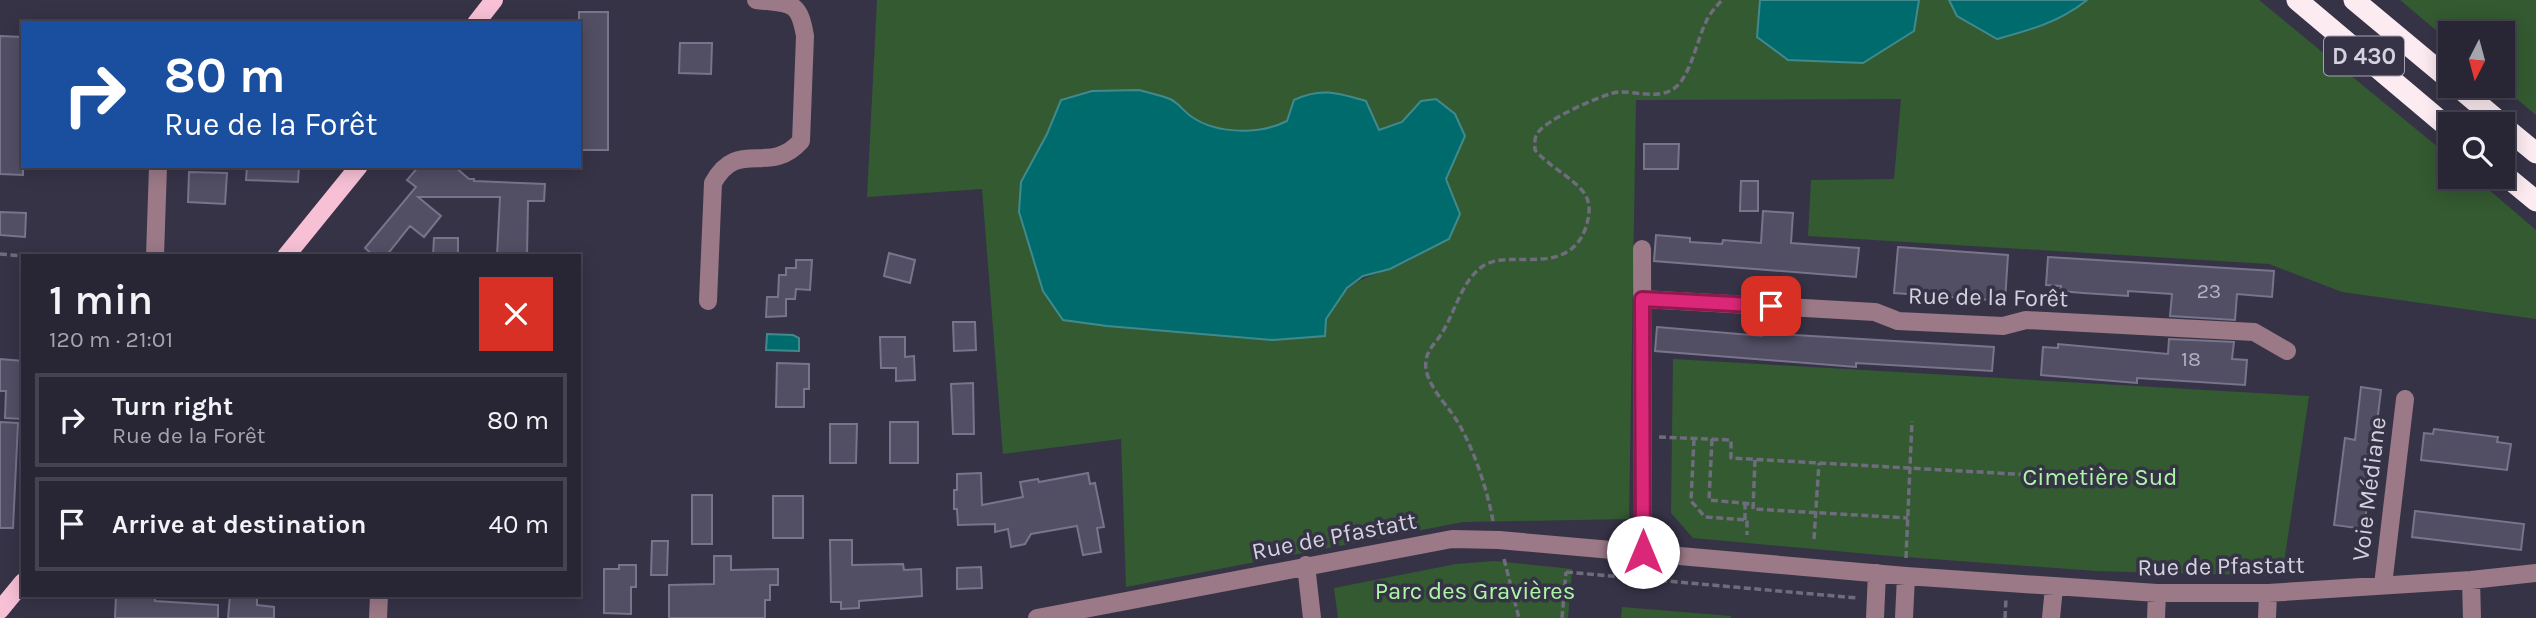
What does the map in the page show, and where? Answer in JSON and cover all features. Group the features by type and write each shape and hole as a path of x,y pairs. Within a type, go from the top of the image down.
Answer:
{"highway":[{"name":"D 430","path":"2297,0 2438,119"},
{"name":"D 430","path":"2354,0 2438,70"},
{"path":"2471,98 2488,112"},
{"path":"2515,135 2536,153"},
{"path":"2515,184 2536,201"}],"main road":[{"path":"478,21 494,0"},
{"path":"288,254 357,168"},
{"path":"0,610 21,584"}],"street":[{"path":"708,301 713,183 720,170 732,160 780,157 791,152 802,141 806,36 803,19 798,7 788,1 756,0"},
{"path":"155,254 158,168"},
{"path":"1642,249 1642,436 1647,484 1643,552"},
{"name":"Rue de la Forêt","path":"1642,299 1875,312 1898,321 2003,326 2026,320 2254,332 2287,351"},
{"name":"Voie Médiane","path":"2383,585 2405,399"},
{"name":"Rue de Pfastatt","path":"1037,618 1452,538 1906,576 2157,593 2268,593 2471,580 2536,573"},
{"path":"1306,565 1312,618"},
{"path":"1875,609 1877,573"},
{"path":"1904,618 1906,576"},
{"path":"2471,580 2472,618"},
{"path":"2051,618 2054,587"},
{"path":"2156,618 2157,593"},
{"path":"2267,618 2268,593"},
{"path":"378,618 379,597"}],"path":[{"path":"1519,618 1488,493 1458,422 1431,382 1425,364 1428,351 1441,334 1476,271 1486,263 1548,259 1576,244 1585,231 1590,213 1586,197 1574,183 1545,163 1535,150 1536,134 1567,111 1618,92 1650,95 1664,93 1676,87 1685,73 1707,19 1722,0"},
{"path":"0,254 21,256"},
{"path":"1897,560 1906,561 1912,421"},
{"path":"1642,436 1731,440 1731,458 2174,483"},
{"path":"1694,439 1691,501 1705,517 1745,520"},
{"path":"1712,439 1709,500 1753,504"},
{"path":"1755,459 1753,509 1908,519"},
{"path":"1814,539 1819,463"},
{"path":"1745,503 1747,535"},
{"path":"1562,618 1568,546"},
{"path":"1566,572 1875,609"}],"green space":[{"path":"877,0 1760,0 1757,37 1788,60 1862,63 1914,31 1919,0 1949,0 1957,16 2069,14 2087,0 2259,0 2438,147 2438,189 2488,189 2536,230 2536,319 2342,292 2269,264 1808,236 1811,180 1894,179 1901,99 1636,100 1629,519 1463,522 1126,587 1121,439 1003,454 982,189 867,197","holes":["1062,100 1172,100 1188,114 1216,127 1264,129 1287,121 1294,100 1379,130 1402,122 1421,101 1456,156 1446,179 1460,214 1419,255 1363,279 1345,291 1326,319 1170,330 1063,320 1047,134"]},
{"path":"2400,0 2536,0 2536,115 2515,98 2515,21 2438,21 2438,32"},
{"name":"Cimetière Sud","path":"1673,359 2309,396 2282,576 2096,571 1693,538 1671,513"},
{"name":"Parc des Gravières","path":"1494,561 1572,569 1568,618 1338,618 1334,588 1456,564"},
{"path":"1622,607 1731,616 1731,618 1621,618"}],"shaded area":[{"path":"1760,0 1919,0 1914,31 1863,63 1788,60 1757,37"},
{"path":"1949,0 2087,0 2055,20 1997,39 1957,16"},
{"path":"1139,90 1170,99 1202,123 1238,131 1264,129 1287,121 1294,100 1321,92 1366,101 1379,130 1402,122 1421,101 1436,99 1455,114 1465,136 1446,179 1460,214 1449,239 1390,269 1363,276 1347,288 1326,319 1325,336 1273,340 1063,320 1043,291 1019,212 1021,182 1047,134 1061,100 1092,91"},
{"path":"767,334 793,335 799,338 799,351 766,350"}],"building":[{"path":"579,12 608,12 608,150 581,150"},
{"path":"0,36 21,37 23,175 0,174"},
{"path":"680,43 712,43 711,74 679,73"},
{"path":"1644,144 1679,144 1678,169 1644,169"},
{"path":"247,168 299,168 298,182 246,180"},
{"path":"417,168 456,168 474,181 545,184 544,201 528,201 527,254 497,254 500,197 418,197 441,216 424,237 410,226 388,254 372,254 365,248 416,187 407,180"},
{"path":"189,172 227,173 225,204 188,202"},
{"path":"1741,181 1758,181 1758,211 1740,211"},
{"path":"1763,211 1793,213 1791,243 1859,248 1856,277 1654,261 1656,235 1690,238 1690,242 1722,244 1723,240 1761,243"},
{"path":"0,212 26,213 25,237 0,235"},
{"path":"434,238 458,238 458,254 433,254"},
{"path":"1898,247 2008,255 2005,301 1894,293"},
{"path":"889,253 915,260 910,283 884,276"},
{"path":"2048,257 2274,271 2272,297 2237,294 2235,320 2170,316 2172,294 2128,291 2128,296 2083,293 2060,291 2061,286 2046,285"},
{"path":"796,260 812,260 810,290 796,289 795,299 786,299 786,316 766,317 767,297 778,297 779,275 786,275 786,268 796,268"},
{"path":"953,322 975,322 976,350 954,351"},
{"path":"1657,327 1762,336 1762,333 1994,347 1992,371 1856,363 1856,367 1655,351"},
{"path":"880,337 905,337 905,357 914,356 915,380 896,381 896,368 881,368"},
{"path":"2169,339 2234,342 2232,359 2247,360 2245,385 2137,378 2137,383 2041,375 2043,347 2058,348 2058,344 2168,354"},
{"path":"0,359 21,361 21,419 5,418 6,391 0,391"},
{"path":"777,363 809,364 809,389 804,389 804,407 776,407"},
{"path":"973,383 974,434 953,434 951,384"},
{"path":"2361,387 2381,390 2364,529 2334,525 2345,438 2355,440"},
{"path":"0,422 18,423 13,528 0,528"},
{"path":"890,422 918,422 918,463 890,463"},
{"path":"830,424 857,424 856,463 830,463"},
{"path":"2434,429 2498,437 2497,442 2511,444 2507,470 2421,460 2424,433 2433,434"},
{"path":"981,473 982,505 1023,497 1020,482 1038,479 1039,482 1088,473 1090,484 1095,483 1104,527 1097,528 1101,552 1083,555 1077,526 1031,534 1025,544 1011,547 1008,529 995,532 995,524 958,525 957,509 954,509 957,474"},
{"path":"692,495 712,495 712,544 692,544"},
{"path":"773,496 803,496 803,538 773,538"},
{"path":"2415,511 2524,524 2521,550 2412,537"},
{"path":"830,540 852,540 852,565 903,564 904,570 921,569 922,596 859,601 859,608 841,609 841,602 831,602"},
{"path":"652,541 668,541 667,575 651,575"},
{"path":"714,556 731,556 731,570 778,569 778,585 770,585 770,600 765,600 765,618 669,618 669,585 714,584"},
{"path":"619,565 636,565 636,587 631,587 631,614 604,613 604,569 619,569"},
{"path":"981,567 982,588 957,589 957,568"},
{"path":"116,597 155,597 155,601 218,605 218,618 115,618"},
{"path":"230,597 257,597 257,605 274,607 274,618 228,618"}],"route":[{"path":"1643,552 1642,299 1771,306"}]}
